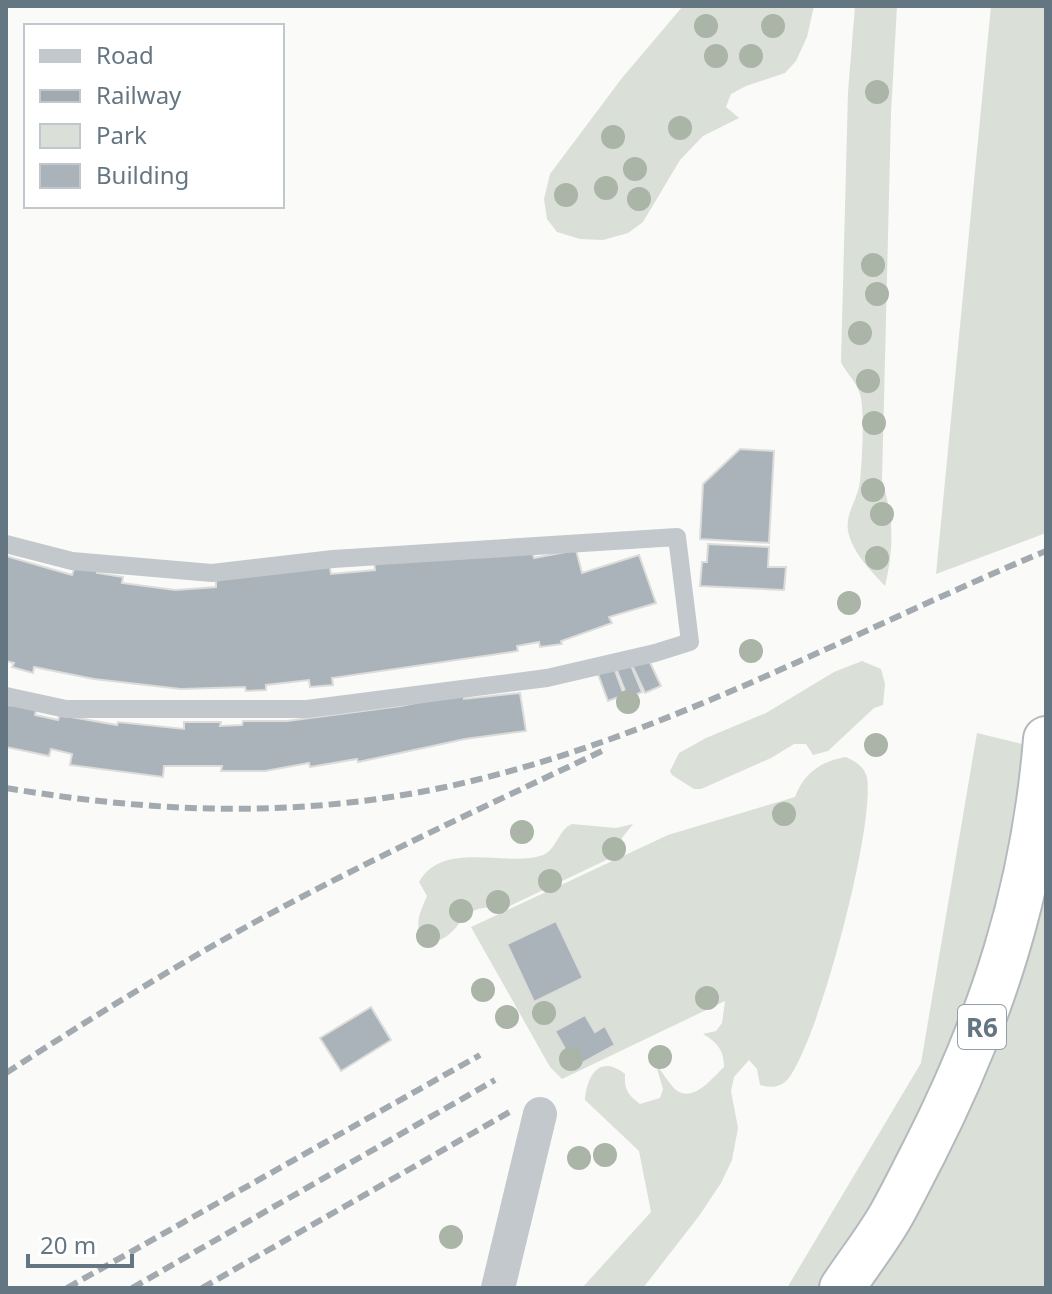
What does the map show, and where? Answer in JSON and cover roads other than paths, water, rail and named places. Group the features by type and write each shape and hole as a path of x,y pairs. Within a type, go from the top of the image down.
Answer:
{"highway":[{"name":"R6","path":"842,1288 890,1217 942,1117 987,1013 1029,868 1046,739"}],"street":[{"path":"498,1288 540,1114"}],"lane":[{"path":"6,544 72,561 212,573 333,559 677,537 690,642 547,678 307,709 66,709 6,696"}],"railway":[{"path":"6,788 159,806 261,808 363,801 497,775 658,721 1046,551"},
{"path":"6,1073 129,995 255,922 384,855 602,751"},
{"path":"67,1288 480,1055"},
{"path":"132,1288 495,1080"},
{"path":"202,1288 513,1110"}]}
